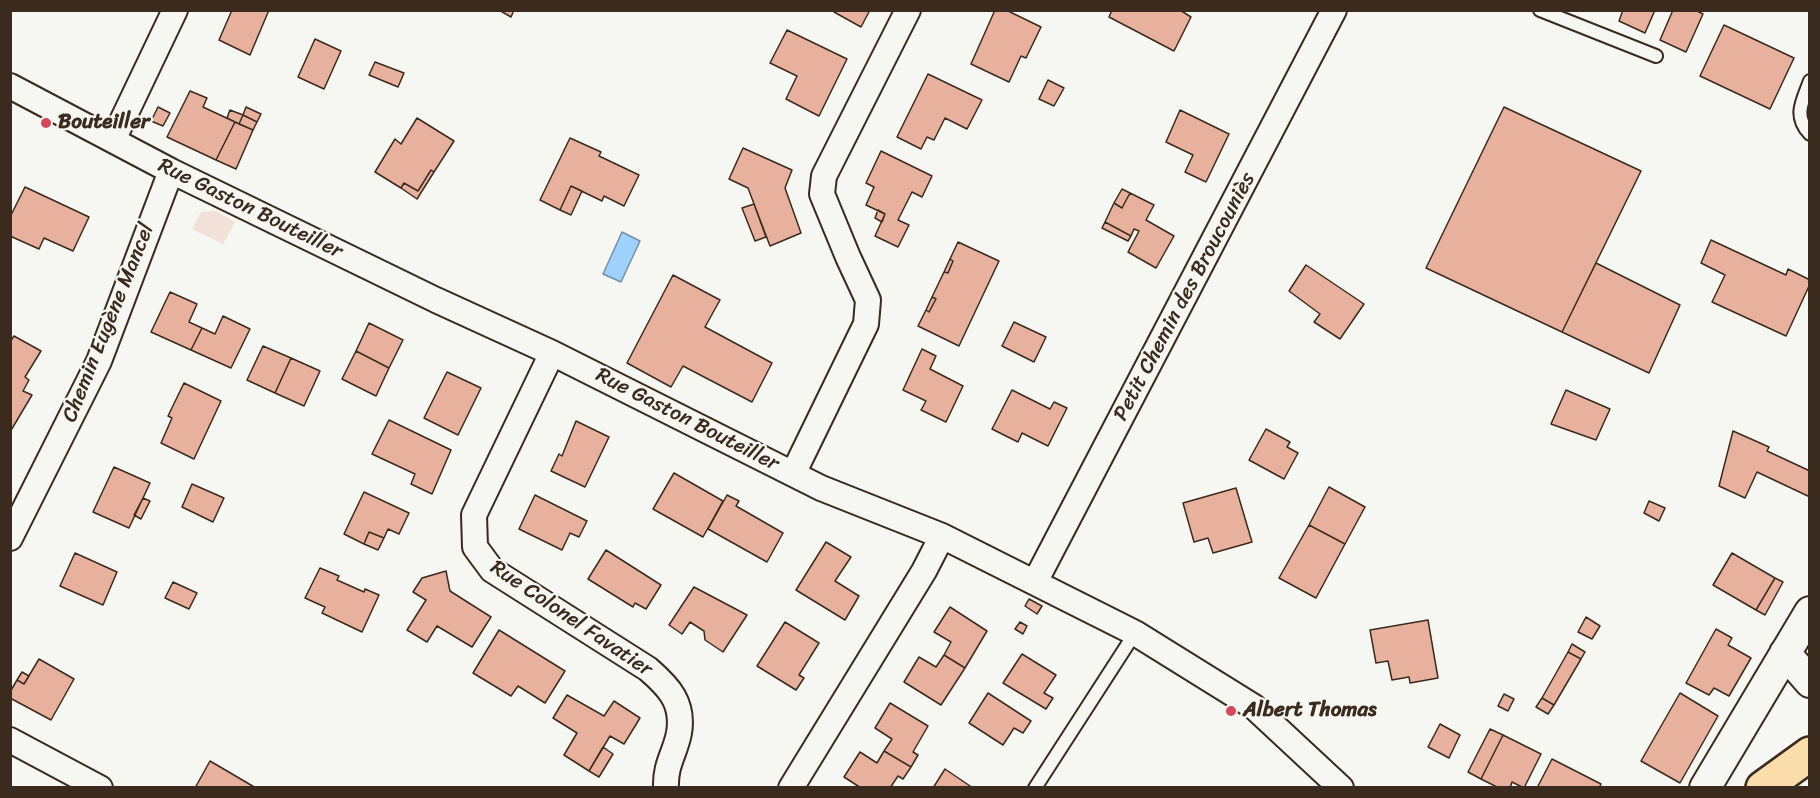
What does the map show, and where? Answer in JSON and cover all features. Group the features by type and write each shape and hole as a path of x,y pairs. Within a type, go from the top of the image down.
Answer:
{"main road":[{"path":"1763,788 1809,754"}],"street":[{"path":"113,140 175,10"},
{"path":"794,474 866,324 868,300 822,194 824,176 908,10"},
{"name":"Petit Chemin des Broucouniès","path":"1035,582 1334,10"},
{"name":"Rue Gaston Bouteiller","path":"10,86 171,171 436,300 552,353 821,488 942,536 1135,633 1254,707 1341,788"},
{"name":"Chemin Eugène Mancel","path":"10,538 99,361 171,171"},
{"name":"Rue Colonel Favatier","path":"552,353 474,515 475,547 492,570 648,669 668,686 679,707 679,732 666,772 666,788"},
{"path":"791,788 924,571 942,536"},
{"path":"1705,788 1809,612"},
{"path":"1785,653 1809,682"},
{"path":"10,740 100,788"}],"lane":[{"path":"1540,10 1656,56"},
{"path":"1809,81 1800,107 1801,125 1809,134"},
{"path":"1035,788 1135,633"}],"shaded area":[{"path":"216,211 235,222 223,244 192,229 201,212"}],"water":[{"path":"622,232 640,241 621,282 603,274"}],"building":[{"path":"232,10 269,10 250,55 219,40"},
{"path":"499,10 514,10 511,17"},
{"path":"835,10 870,10 861,27 834,12"},
{"path":"995,10 1006,10 1041,27 1026,58 1021,56 1009,82 971,64"},
{"path":"1112,10 1180,10 1191,17 1174,51 1109,17"},
{"path":"1623,10 1655,10 1645,33 1619,21"},
{"path":"1673,10 1695,10 1703,14 1686,52 1660,40"},
{"path":"1724,25 1794,58 1770,109 1700,76"},
{"path":"787,30 847,59 819,116 786,99 797,76 770,63"},
{"path":"315,39 341,51 324,89 298,77"},
{"path":"375,62 404,73 398,87 369,75"},
{"path":"928,74 982,100 967,129 945,118 934,140 927,137 921,149 897,137"},
{"path":"1048,80 1064,88 1054,106 1039,99"},
{"path":"190,91 207,98 203,107 235,122 216,160 167,137"},
{"path":"158,107 170,113 163,126 151,121"},
{"path":"246,107 261,114 257,122 243,115"},
{"path":"1504,107 1641,171 1562,332 1426,268"},
{"path":"230,110 243,115 239,124 227,118"},
{"path":"1180,110 1229,134 1206,182 1185,172 1193,155 1166,142"},
{"path":"243,115 257,122 253,130 239,124"},
{"path":"417,118 454,141 434,172 431,170 418,191 404,183 401,188 375,172 395,139 401,144"},
{"path":"235,122 253,130 236,169 216,160"},
{"path":"570,138 601,152 599,156 639,175 624,206 604,196 602,201 571,186 560,210 540,200"},
{"path":"743,148 792,170 785,188 801,233 770,246 748,188 729,179"},
{"path":"881,151 932,176 922,197 912,192 898,220 909,225 898,247 875,236 885,214 866,205 874,187 866,183"},
{"path":"431,170 434,172 417,199 401,188 404,183 418,191"},
{"path":"571,186 582,191 571,215 560,210"},
{"path":"25,187 89,217 73,251 44,238 39,249 10,236 10,217"},
{"path":"1122,189 1130,193 1122,208 1114,203"},
{"path":"1130,193 1154,205 1146,220 1174,236 1156,268 1128,252 1139,231 1134,229 1131,236 1105,222 1114,203 1122,208"},
{"path":"754,204 766,237 755,241 742,208"},
{"path":"878,210 885,214 882,222 875,218"},
{"path":"1105,222 1131,236 1128,241 1102,228"},
{"path":"1711,240 1786,275 1788,269 1810,280 1786,336 1712,302 1725,275 1701,263"},
{"path":"958,242 999,261 959,346 918,326 926,310 929,312 936,299 932,297 944,272 948,273 953,261 950,259"},
{"path":"950,259 953,261 948,273 944,272"},
{"path":"1596,263 1680,305 1649,373 1562,332"},
{"path":"1306,265 1364,304 1340,339 1314,322 1320,314 1289,291"},
{"path":"673,275 720,300 705,327 772,363 752,402 683,366 671,387 627,363"},
{"path":"170,292 197,304 189,322 202,328 191,350 151,332"},
{"path":"932,297 936,299 929,312 926,310"},
{"path":"223,316 250,329 231,368 191,350 202,328 215,334"},
{"path":"1014,322 1046,337 1034,362 1002,346"},
{"path":"369,323 403,340 389,368 356,351"},
{"path":"14,336 41,351 25,377 29,380 23,391 32,395 10,432 10,342"},
{"path":"263,346 291,358 275,393 247,380"},
{"path":"922,349 936,356 930,369 963,386 946,422 921,410 926,401 903,390"},
{"path":"356,351 389,368 376,396 342,379"},
{"path":"291,358 320,371 304,406 275,393"},
{"path":"447,372 481,388 458,435 424,418"},
{"path":"184,383 221,401 194,459 161,443 172,418 168,416"},
{"path":"1012,390 1050,409 1054,402 1067,408 1048,446 1022,433 1018,442 992,429"},
{"path":"1566,390 1610,409 1596,440 1551,424"},
{"path":"389,420 451,450 432,494 411,484 415,474 372,454"},
{"path":"576,421 609,437 585,487 551,471 559,454 562,456"},
{"path":"1266,429 1290,442 1287,447 1298,453 1284,479 1249,460"},
{"path":"1733,431 1769,447 1767,451 1810,471 1810,497 1757,472 1745,498 1719,486"},
{"path":"114,467 150,483 129,528 93,512"},
{"path":"674,473 723,501 703,537 653,509"},
{"path":"192,484 224,498 213,522 182,507"},
{"path":"1329,487 1365,507 1345,544 1309,525"},
{"path":"1236,488 1252,542 1213,553 1208,538 1194,542 1183,503"},
{"path":"364,492 409,513 399,534 388,529 384,538 369,532 364,544 344,534"},
{"path":"535,495 587,521 579,537 570,533 562,550 519,529"},
{"path":"727,495 739,501 736,506 783,533 767,562 708,529"},
{"path":"143,498 150,501 141,519 134,515"},
{"path":"1649,501 1665,508 1659,521 1644,513"},
{"path":"1309,525 1345,544 1316,598 1279,578"},
{"path":"369,532 384,538 378,550 364,544"},
{"path":"826,542 851,557 835,581 859,596 845,620 796,590"},
{"path":"606,550 661,585 646,609 635,603 633,607 588,579"},
{"path":"75,553 117,572 103,605 60,586"},
{"path":"1732,553 1775,578 1756,610 1713,585"},
{"path":"320,568 339,576 337,580 364,592 365,589 379,595 362,632 322,613 325,607 305,598"},
{"path":"446,571 450,591 491,617 472,647 437,626 427,642 407,630 426,600 413,592 422,578"},
{"path":"1775,578 1783,582 1765,615 1756,610"},
{"path":"173,582 197,593 189,609 165,598"},
{"path":"694,587 747,615 723,652 705,640 704,631 690,622 682,634 669,625"},
{"path":"1029,599 1042,606 1037,614 1025,606"},
{"path":"950,607 987,631 965,668 944,655 951,642 934,632"},
{"path":"1586,617 1600,626 1592,639 1578,632"},
{"path":"1428,620 1438,678 1410,683 1409,677 1392,680 1388,661 1376,663 1370,630"},
{"path":"785,622 819,643 799,675 804,678 796,690 757,666"},
{"path":"1020,622 1027,626 1023,634 1015,629"},
{"path":"1716,629 1732,638 1728,645 1751,658 1729,696 1714,688 1709,695 1686,683"},
{"path":"499,630 565,671 545,703 518,686 511,696 473,673"},
{"path":"1572,644 1585,652 1581,659 1568,652"},
{"path":"1568,652 1581,659 1554,705 1542,698"},
{"path":"1022,654 1056,675 1044,693 1053,698 1046,709 1003,683"},
{"path":"944,655 965,668 941,705 904,682 919,657 936,667"},
{"path":"39,659 74,679 51,720 10,698 10,692 17,680 24,684"},
{"path":"22,672 29,676 24,684 17,680"},
{"path":"988,693 1031,721 1023,733 1014,728 1003,745 969,723"},
{"path":"1680,693 1718,716 1680,783 1641,761"},
{"path":"1504,694 1514,699 1508,711 1498,706"},
{"path":"567,695 604,716 614,701 640,718 624,744 610,736 589,771 564,755 577,733 553,718"},
{"path":"1542,698 1554,705 1548,714 1536,707"},
{"path":"890,703 928,726 913,752 918,755 911,767 884,751 892,739 875,728"},
{"path":"1440,724 1460,735 1449,758 1428,747"},
{"path":"1490,729 1503,735 1481,779 1468,772"},
{"path":"1503,735 1541,754 1524,788 1512,782 1510,788 1499,788 1481,779"},
{"path":"603,747 613,754 599,777 589,771"},
{"path":"884,751 911,767 903,779 898,776 890,788 861,788 844,777 860,752 877,763"},
{"path":"1552,759 1601,784 1599,788 1537,788"},
{"path":"210,761 256,788 195,788"},
{"path":"945,769 973,788 933,788"}],"place":[{"name":"Bouteiller","path":"46,123"},
{"name":"Albert Thomas","path":"1231,711"}]}
